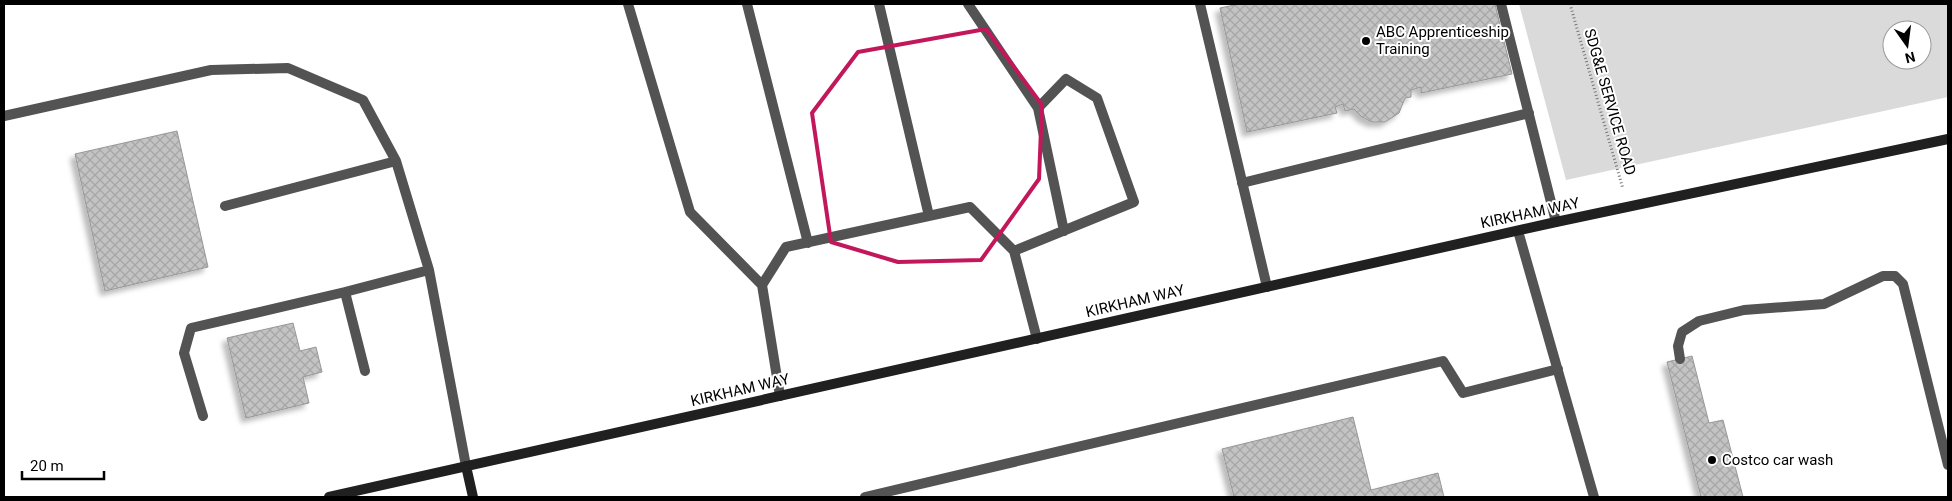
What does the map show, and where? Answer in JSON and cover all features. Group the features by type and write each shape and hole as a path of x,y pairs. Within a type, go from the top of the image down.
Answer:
{"main road":[{"name":"KIRKHAM WAY","path":"330,497 1628,206 1948,139"},
{"path":"466,466 473,497"}],"lane":[{"path":"628,4 690,212 762,285 780,396"},
{"path":"747,4 808,243"},
{"path":"879,4 929,216"},
{"path":"968,4 1038,108 1064,231"},
{"path":"1200,4 1267,287"},
{"path":"1501,4 1556,222"},
{"path":"4,116 211,70 288,68 363,100 396,161 429,270 466,466"},
{"path":"1014,251 1134,202 1097,98 1066,79 1038,108"},
{"path":"1242,183 1529,113"},
{"path":"225,206 396,161"},
{"path":"762,285 786,247 970,207 1014,251 1037,338"},
{"path":"1518,231 1594,497"},
{"path":"202,416 184,353 191,328 429,270"},
{"path":"1680,359 1678,346 1682,332 1699,321 1744,310 1824,304 1883,276 1895,276 1903,284 1948,465"},
{"path":"345,292 365,371"},
{"path":"865,497 1443,361 1463,393 1558,370"}],"path":[{"name":"SDG&E SERVICE ROAD","path":"1570,4 1628,206"}],"highlighted area":[{"path":"986,29 1042,105 1039,179 981,260 898,262 831,242 812,113 858,52"}],"shaded area":[{"path":"1519,4 1948,4 1948,97 1566,180"}],"building":[{"name":"ABC Apprenticeship Training","path":"1239,4 1495,4 1512,74 1421,93 1421,87 1411,90 1411,97 1405,98 1399,113 1385,122 1372,122 1362,117 1354,109 1345,111 1343,104 1335,107 1337,113 1247,132 1220,8"},
{"path":"177,131 208,267 105,291 75,154"},
{"path":"293,323 300,351 316,347 322,372 303,377 309,403 246,418 227,338"},
{"name":"Costco car wash","path":"1692,356 1709,423 1723,420 1743,497 1701,497 1667,362"},
{"path":"1353,417 1371,490 1438,473 1444,497 1234,497 1222,449"}],"place":[{"name":"ABC Apprenticeship Training","path":"1366,41"},
{"name":"Costco car wash","path":"1712,460"}]}
